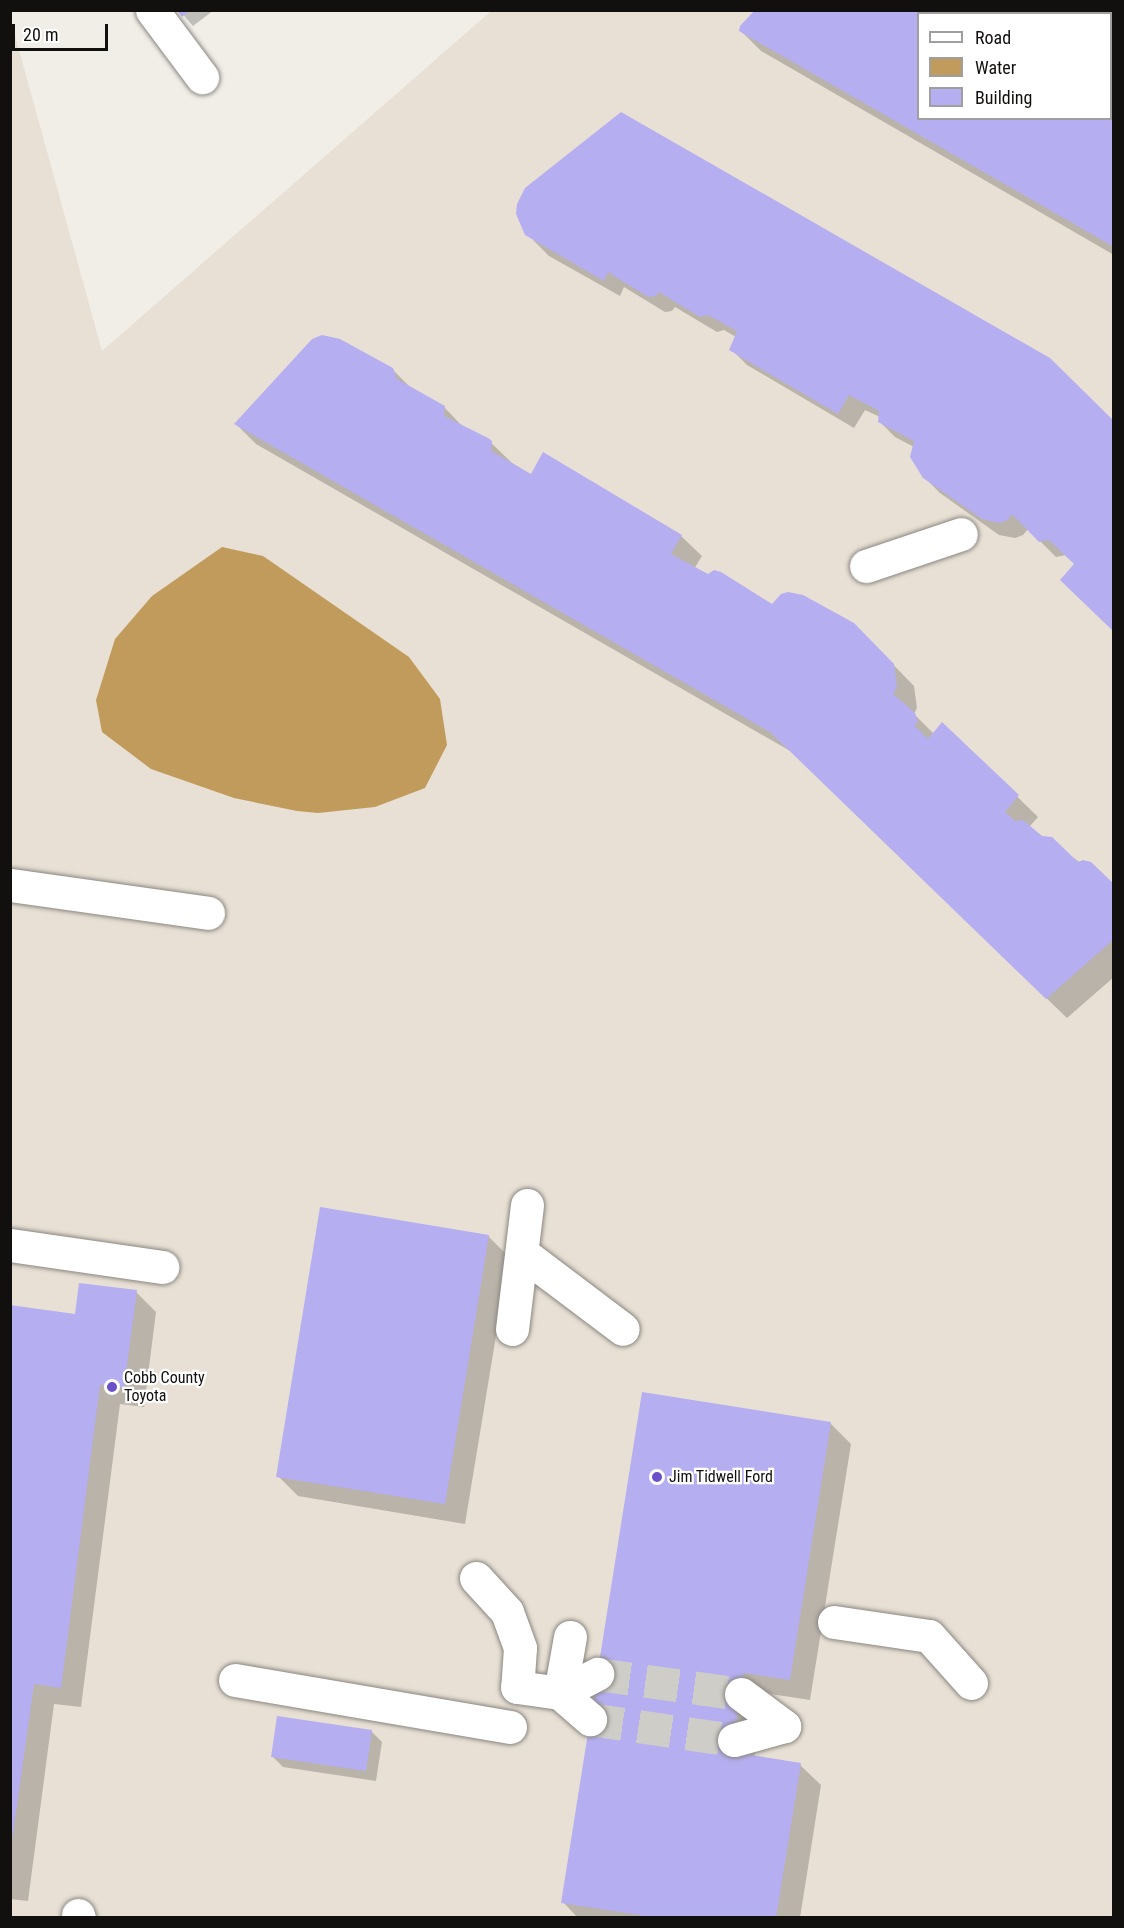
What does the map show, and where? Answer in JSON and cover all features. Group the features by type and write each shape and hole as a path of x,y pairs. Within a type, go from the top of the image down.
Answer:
{"lane":[{"path":"152,10 202,77"},
{"path":"866,566 961,534"},
{"path":"10,885 208,913"},
{"path":"512,1329 527,1205"},
{"path":"10,1245 162,1267"},
{"path":"522,1253 623,1329"},
{"path":"476,1578 507,1612 520,1648 517,1687 560,1693 590,1719"},
{"path":"834,1622 929,1636 971,1683"},
{"path":"560,1693 570,1637"},
{"path":"560,1693 597,1674"},
{"path":"235,1680 510,1727"},
{"path":"734,1740 784,1726 741,1694"}],"shaded area":[{"path":"491,11 1113,11 1113,1917 11,1917 10,17 102,351"}],"water":[{"path":"222,547 263,556 409,657 440,699 447,745 425,788 375,807 318,813 297,811 234,798 151,769 102,732 96,700 115,639 152,596"}],"building":[{"path":"177,10 190,10 182,17"},
{"path":"755,10 965,10 968,12 917,12 917,120 1112,120 1112,92 1114,92 1114,247 739,31 740,26"},
{"path":"621,112 1050,358 1114,421 1114,632 1060,580 1074,564 1049,540 1039,542 1012,514 1008,520 999,523 982,519 923,478 910,457 914,441 878,422 879,411 849,395 838,414 729,350 737,331 708,315 700,317 659,292 656,296 648,297 608,272 604,281 525,235 516,214 517,204 525,188"},
{"path":"322,335 340,339 393,368 397,379 445,406 444,416 488,438 492,441 491,451 531,474 543,452 682,535 671,554 708,574 714,570 721,572 772,604 781,594 788,592 803,595 854,623 894,664 897,687 893,694 915,713 918,722 914,725 928,739 942,722 1019,795 1005,812 1015,821 1023,820 1042,836 1052,837 1078,862 1083,860 1091,862 1114,884 1114,939 1046,999 770,732 234,424 312,339"},
{"path":"320,1207 489,1235 445,1504 276,1477"},
{"path":"79,1283 137,1290 124,1388 100,1385 61,1688 34,1684 10,1854 10,1305 75,1314"},
{"path":"642,1392 831,1422 790,1680 744,1673 732,1752 801,1763 776,1918 640,1918 640,1915 561,1903"},
{"path":"277,1716 372,1730 366,1771 271,1757"}],"tunnel":[{"path":"597,1674 741,1694"},
{"path":"590,1719 734,1740"}],"place":[{"name":"Cobb County Toyota","path":"112,1387"},
{"name":"Jim Tidwell Ford","path":"657,1477"}]}
